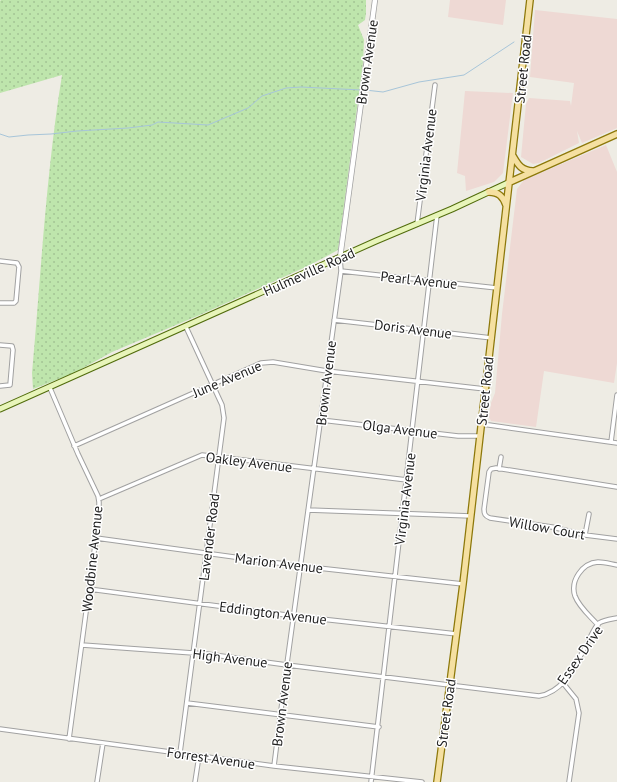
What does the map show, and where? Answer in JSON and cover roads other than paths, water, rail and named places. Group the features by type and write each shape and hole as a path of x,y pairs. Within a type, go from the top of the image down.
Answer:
{"main road":[{"name":"Street Road","path":"437,782 463,584 530,0"},
{"name":"Hulmeville Road","path":"0,409 617,134"},
{"path":"512,156 522,168 528,171 535,170"},
{"path":"489,192 496,192 501,196 507,208"}],"street":[{"name":"Brown Avenue","path":"274,766 341,271 340,258 375,0"},
{"name":"Virginia Avenue","path":"417,224 435,85"},
{"name":"Virginia Avenue","path":"371,782 379,727 437,215"},
{"path":"0,261 17,263 19,267 16,301 14,303 0,303"},
{"name":"Pearl Avenue","path":"341,271 497,288"},
{"name":"Doris Avenue","path":"334,320 492,338"},
{"name":"Lavender Road","path":"180,753 220,457 224,414 222,405 213,384 186,327"},
{"path":"0,345 10,346 13,348 11,384 9,386 0,386"},
{"name":"June Avenue","path":"74,446 266,362 327,371 418,380 485,389"},
{"name":"Woodbine Avenue","path":"50,388 74,446 99,500 99,515 69,739"},
{"path":"611,442 617,395"},
{"name":"Olga Avenue","path":"320,420 458,436 480,436"},
{"path":"482,424 617,443"},
{"name":"Oakley Avenue","path":"99,500 199,456 220,457 314,470 407,480"},
{"path":"501,457 499,469 617,487"},
{"name":"Willow Court","path":"499,469 491,469 489,472 484,513 490,518 552,527 585,535 617,539"},
{"path":"308,510 471,516"},
{"path":"585,535 589,514"},
{"name":"Marion Avenue","path":"96,538 300,566 463,584"},
{"path":"598,625 580,604 575,595 574,582 584,568 590,564 598,562 617,565"},
{"name":"Eddington Avenue","path":"89,589 294,616 457,634"},
{"name":"Essex Drive","path":"450,685 539,696 548,695 563,683 575,666 598,625 607,620 617,618"},
{"name":"High Avenue","path":"82,645 222,656 450,685"},
{"path":"563,683 576,699 579,713 569,782"},
{"path":"187,703 379,727"},
{"name":"Forrest Avenue","path":"0,729 274,766 422,782"},
{"path":"97,782 103,743"},
{"path":"195,782 199,756"}],"waterway":[{"path":"365,90 383,92 419,82 464,75 514,42"},
{"path":"0,134 9,137 51,134 128,128 152,125 158,122 208,125 248,108 262,96 286,88 301,87 361,90"}]}
